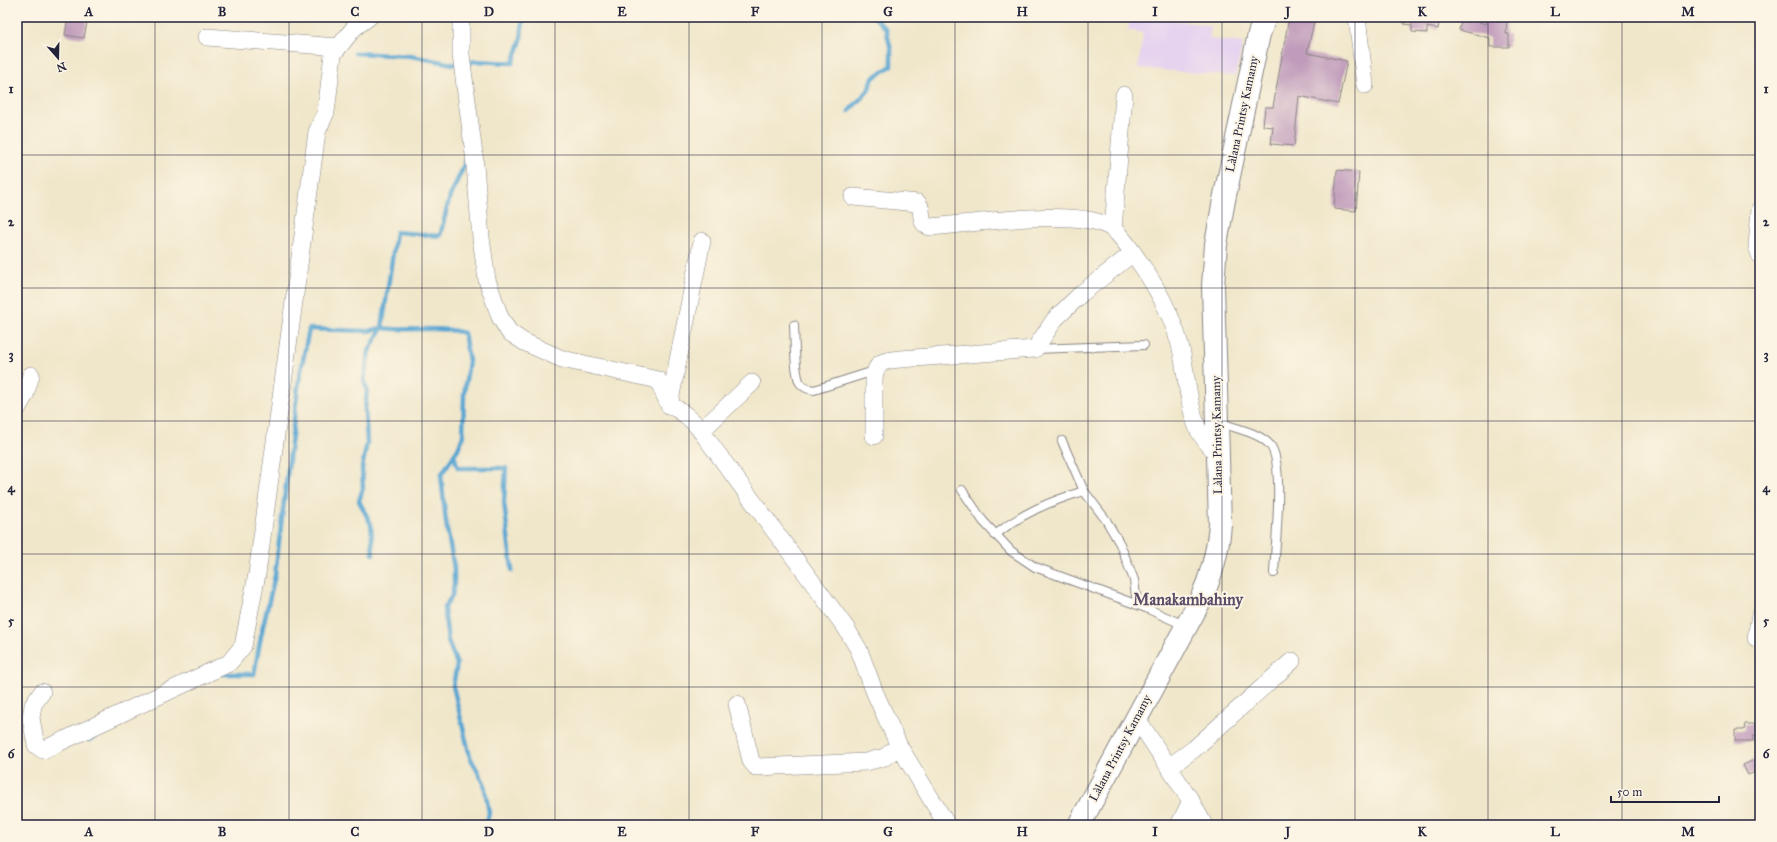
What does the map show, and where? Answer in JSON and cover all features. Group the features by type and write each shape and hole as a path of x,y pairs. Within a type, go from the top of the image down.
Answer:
{"street":[{"path":"42,692 33,705 31,718 36,745 43,750 229,663 243,646 257,574 317,132 326,112 333,54 354,28 369,17"},
{"path":"461,17 462,65 474,154 481,238 487,280 500,317 509,332 524,342 562,359 658,380 669,405 679,409 691,419 701,431 846,628 859,650 875,693 899,746 947,825"},
{"name":"Làlana Printsy Kamamy","path":"1079,825 1136,717 1187,626 1208,583 1218,545 1220,525 1213,286 1216,244 1225,192 1265,17"},
{"path":"1357,17 1365,85"},
{"path":"207,37 338,47"},
{"path":"1113,229 1124,95"},
{"path":"853,197 918,203 922,208 923,224 926,227 931,228 1038,217 1086,219 1102,223 1113,229 1133,253 1151,279 1172,321 1179,340 1198,429 1218,455"},
{"path":"1760,209 1757,246 1760,256"},
{"path":"669,405 702,241"},
{"path":"874,436 874,371 880,364 886,360 1034,349 1055,319 1082,293 1133,253"},
{"path":"17,409 31,375"},
{"path":"701,431 752,383"},
{"path":"1756,638 1760,615"},
{"path":"1169,768 1194,749 1292,661"},
{"path":"737,704 751,761 756,767 866,762 885,757 899,746"},
{"path":"1136,717 1191,801 1204,825"},
{"path":"1179,825 1191,801"}],"lane":[{"path":"794,325 798,374 801,383 806,389 814,390 874,371"},
{"path":"1034,349 1144,345"},
{"path":"1217,422 1256,435 1271,446 1277,460 1278,480 1274,573"},
{"path":"1062,441 1084,491 1106,520 1120,544 1134,580 1137,604"},
{"path":"962,490 983,521 1011,551 1035,567 1137,604 1187,626"},
{"path":"995,534 1009,523 1034,509 1059,498 1084,491"}],"shaded area":[{"path":"1130,17 1152,17 1211,26 1209,39 1243,43 1235,76 1138,68 1143,33 1128,30"}],"building":[{"path":"68,17 88,17 84,38 65,35"},
{"path":"1289,17 1315,17 1307,53 1347,61 1338,104 1299,96 1294,146 1271,144 1273,127 1263,126 1265,107 1273,107"},
{"path":"1405,17 1440,17 1438,29 1427,27 1427,33 1412,32 1412,25 1404,24"},
{"path":"1462,17 1486,24 1487,17 1507,17 1506,34 1509,34 1509,47 1490,47 1490,38 1459,30"},
{"path":"1337,170 1359,172 1356,211 1334,209"},
{"path":"1745,724 1760,724 1760,736 1753,736 1753,741 1735,741 1735,730 1744,730"},
{"path":"1756,759 1760,770 1748,775 1743,765"}],"waterway":[{"path":"466,64 475,61 513,63 521,40 523,17"},
{"path":"849,111 868,91 873,78 891,66 891,50 886,29 874,17"},
{"path":"355,53 411,56 458,65"},
{"path":"468,157 450,196 440,236 396,232 382,328 444,329 464,333 469,361 464,394 463,436 458,449 441,475 446,523 454,568 452,596 444,608 448,641 457,664 453,686 470,757 484,783 489,813 486,825"},
{"path":"373,554 371,524 359,501 363,488 362,468 367,443 365,410 367,390 364,380 369,351 382,328"},
{"path":"222,674 254,674 275,575 298,386 309,329 368,331 382,328"},
{"path":"454,455 458,468 506,468 504,502 512,570"},
{"path":"89,740 128,719"}],"district":[{"name":"Manakambahiny","path":"1188,599"}]}
